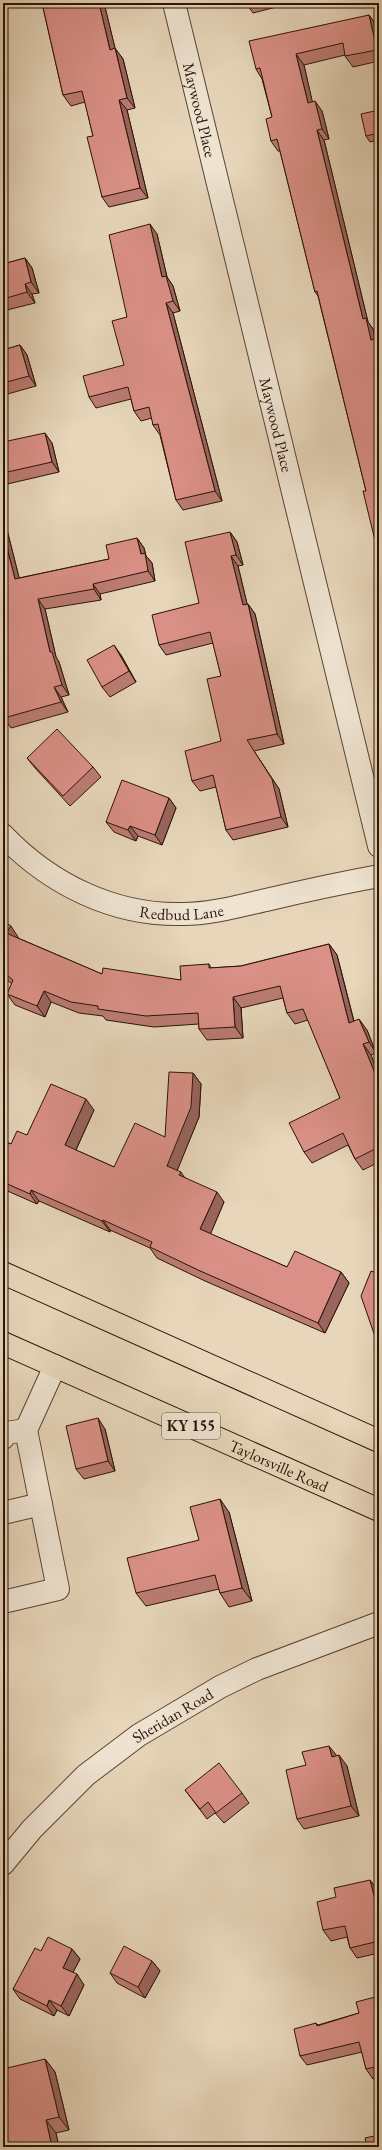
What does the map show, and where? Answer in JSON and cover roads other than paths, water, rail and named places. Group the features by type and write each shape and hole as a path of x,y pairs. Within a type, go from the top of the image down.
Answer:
{"main road":[{"path":"3,1274 379,1440"},
{"name":"Taylorsville Road","path":"3,1343 379,1510"}],"street":[{"name":"Maywood Place","path":"174,3 379,846"},
{"name":"Redbud Lane","path":"3,835 42,869 71,887 100,901 130,910 160,914 184,914 220,910 379,876"},
{"path":"3,1602 58,1589 26,1430 55,1366"},
{"path":"3,1438 6,1433 26,1430"},
{"path":"3,1513 41,1504"},
{"name":"Sheridan Road","path":"3,1864 32,1829 86,1775 139,1735 220,1687 257,1669 379,1623"}]}
